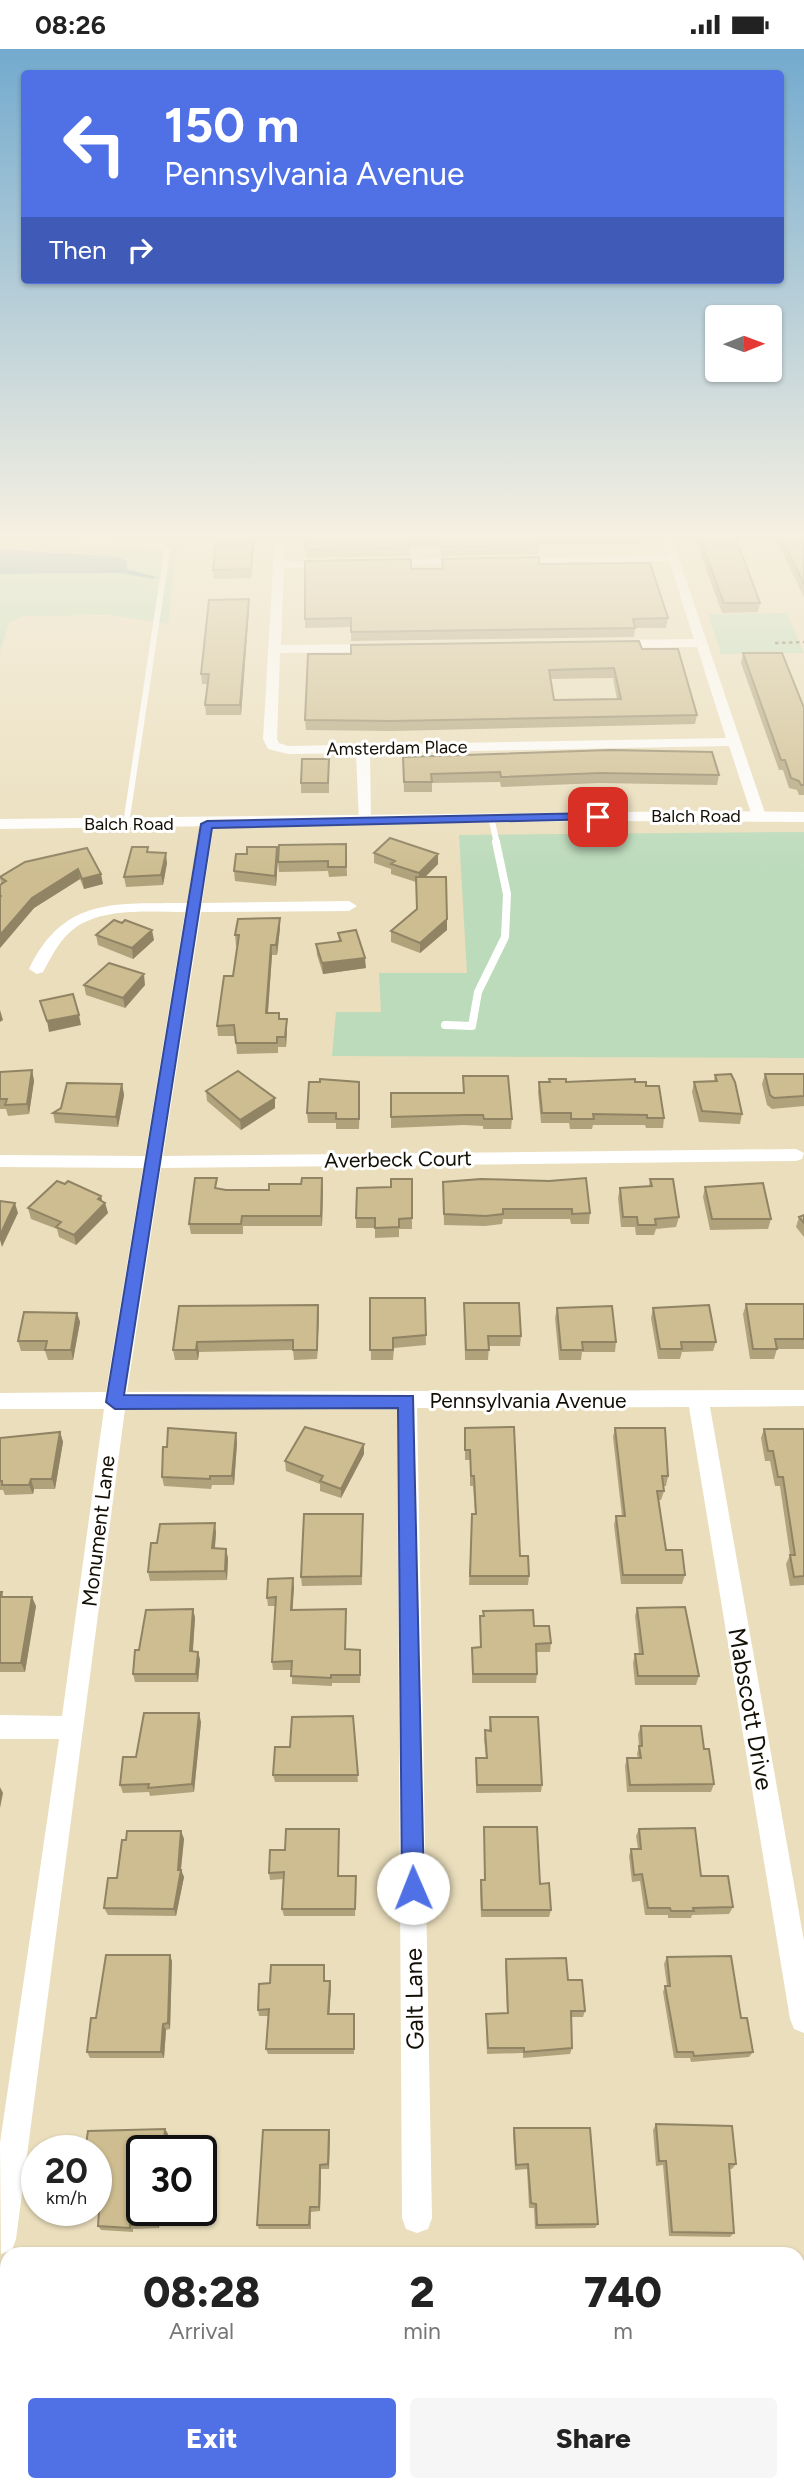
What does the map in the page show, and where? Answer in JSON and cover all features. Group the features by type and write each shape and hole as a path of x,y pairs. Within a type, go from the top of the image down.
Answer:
{"street":[{"path":"705,647 759,816"},
{"path":"275,649 386,648"},
{"name":"Amsterdam Place","path":"275,649 270,739 273,746 288,750 736,742"},
{"path":"363,748 364,819"},
{"name":"Balch Road","path":"0,824 207,824 491,817 804,817"},
{"name":"Monument Lane","path":"1,2239 73,1728 115,1402 207,824"},
{"path":"37,969 46,950 66,927 96,912 133,908 349,906"},
{"name":"Averbeck Court","path":"0,1161 155,1162 796,1155"},
{"name":"Pennsylvania Avenue","path":"0,1401 804,1398"},
{"name":"Mabscott Drive","path":"698,1399 804,2019"},
{"name":"Galt Lane","path":"407,1401 417,2218"},
{"path":"0,1727 73,1728"}],"lane":[{"path":"126,824 153,647"},
{"path":"445,1025 472,1026 478,992 505,937 507,894 491,817"}],"green space":[{"path":"719,647 801,647 804,653 721,654"},
{"path":"804,832 804,1058 332,1056 336,1012 381,1012 379,973 467,973 459,835"}],"building":[{"path":"204,647 245,647 240,705 205,705 209,674 201,674"},
{"path":"351,647 678,649 697,715 392,721 305,720 308,654 351,654","holes":["614,668 621,699 554,700 549,670"]},
{"path":"743,653 782,653 804,708 804,785 791,778 785,760 781,760"},
{"path":"610,750 712,752 719,775 600,773 501,777 500,772 431,774 432,782 404,782 403,757"},
{"path":"302,759 329,759 328,783 301,783"},
{"path":"390,838 438,854 419,873 391,864 395,861 374,853"},
{"path":"346,844 346,867 328,867 328,861 278,862 279,845"},
{"path":"132,847 148,847 147,852 166,853 161,875 124,877"},
{"path":"247,847 277,847 275,876 234,871 236,854 247,854"},
{"path":"87,848 101,874 82,879 78,869 32,898 0,935 0,885 6,881 0,877 25,862"},
{"path":"416,877 446,877 447,919 420,943 391,931 417,909"},
{"path":"280,918 276,945 271,945 266,1013 279,1013 279,1019 287,1019 285,1037 277,1037 277,1043 236,1043 234,1025 217,1026 224,976 233,976 239,935 235,935 238,919"},
{"path":"114,920 122,923 125,920 152,930 132,948 96,935"},
{"path":"356,930 365,958 322,963 316,944 341,941 338,933"},
{"path":"109,963 144,974 123,998 84,985"},
{"path":"73,994 79,1015 47,1021 40,1001"},
{"path":"32,1070 27,1104 5,1105 7,1099 0,1099 0,1072"},
{"path":"238,1071 275,1098 240,1120 206,1091"},
{"path":"731,1074 742,1114 702,1111 694,1082 717,1081 715,1075"},
{"path":"765,1074 804,1074 804,1096 774,1098 770,1095"},
{"path":"463,1076 508,1076 512,1119 484,1119 483,1115 391,1117 391,1093 464,1093"},
{"path":"320,1079 359,1082 359,1119 336,1119 336,1113 307,1113 309,1082 320,1082"},
{"path":"549,1079 566,1079 566,1082 635,1079 635,1082 646,1082 646,1086 659,1086 664,1118 593,1114 594,1119 571,1119 571,1113 542,1113 539,1082 550,1082"},
{"path":"67,1083 122,1084 116,1117 53,1113 61,1108"},
{"path":"195,1178 217,1178 215,1188 226,1190 269,1190 269,1184 301,1184 302,1178 322,1178 321,1216 242,1216 241,1224 189,1224"},
{"path":"586,1178 590,1213 572,1214 572,1209 503,1209 503,1214 486,1216 444,1214 443,1182"},
{"path":"391,1179 412,1179 412,1218 399,1219 399,1227 375,1228 375,1218 356,1218 357,1188 391,1187"},
{"path":"650,1179 673,1179 679,1217 655,1219 656,1225 638,1225 637,1217 623,1217 620,1188 652,1186"},
{"path":"57,1181 65,1184 68,1181 101,1196 98,1199 105,1203 74,1235 56,1227 61,1222 28,1208"},
{"path":"763,1183 771,1219 712,1219 705,1187"},
{"path":"0,1201 15,1203 0,1235"},
{"path":"370,1298 425,1298 426,1335 393,1338 393,1350 370,1350"},
{"path":"464,1303 519,1303 521,1336 488,1336 489,1350 466,1350"},
{"path":"746,1304 804,1304 804,1339 775,1339 777,1349 753,1349"},
{"path":"318,1305 317,1350 293,1350 293,1340 197,1342 196,1350 173,1350 179,1306"},
{"path":"709,1305 716,1342 681,1342 682,1349 660,1349 653,1308"},
{"path":"612,1306 616,1342 582,1342 583,1350 561,1350 557,1308"},
{"path":"24,1312 77,1313 71,1350 45,1350 47,1341 18,1341"},
{"path":"305,1427 364,1444 341,1489 320,1481 323,1476 285,1461"},
{"path":"514,1427 520,1556 528,1556 529,1576 470,1576 472,1514 476,1514 474,1476 471,1476 470,1450 465,1450 465,1428"},
{"path":"168,1428 236,1433 232,1476 210,1476 210,1479 162,1477 163,1447 167,1447"},
{"path":"615,1428 665,1428 668,1476 662,1476 664,1491 657,1491 666,1550 682,1550 685,1575 623,1575 616,1516 625,1516"},
{"path":"764,1429 804,1429 804,1576 794,1577 790,1555 795,1555 783,1477 778,1477 773,1451 768,1451"},
{"path":"60,1432 52,1479 31,1479 29,1485 2,1485 0,1438"},
{"path":"304,1514 363,1514 361,1576 301,1577"},
{"path":"215,1523 212,1548 226,1549 225,1571 148,1572 151,1543 157,1543 160,1524"},
{"path":"293,1578 291,1610 346,1609 345,1649 360,1650 360,1675 331,1675 331,1678 291,1676 292,1661 272,1662 276,1597 267,1598 268,1579"},
{"path":"0,1592 1,1597 32,1597 21,1663 0,1663"},
{"path":"685,1607 699,1676 638,1676 635,1654 643,1654 637,1608"},
{"path":"193,1609 190,1651 198,1652 196,1674 133,1674 135,1650 139,1650 146,1610"},
{"path":"533,1610 534,1626 549,1626 551,1643 536,1644 537,1674 473,1674 472,1648 481,1647 480,1616 484,1616 483,1611"},
{"path":"144,1713 199,1713 192,1784 148,1788 149,1784 120,1785 123,1757 136,1757"},
{"path":"353,1716 358,1775 273,1775 275,1747 290,1747 292,1717"},
{"path":"490,1717 538,1717 542,1785 477,1785 476,1758 487,1758 485,1730 491,1731"},
{"path":"641,1726 701,1726 704,1749 709,1749 714,1784 630,1785 627,1758 641,1758"},
{"path":"484,1827 537,1827 540,1884 549,1883 551,1910 482,1910 481,1880 485,1880"},
{"path":"695,1828 701,1876 728,1876 733,1907 693,1908 694,1911 648,1908 642,1874 634,1875 631,1849 641,1849 639,1829"},
{"path":"286,1829 339,1829 338,1876 356,1876 355,1909 282,1909 284,1872 269,1873 270,1850 285,1850"},
{"path":"127,1831 181,1831 178,1870 181,1870 174,1909 104,1908 108,1878 117,1878 122,1840 126,1840"},
{"path":"106,1955 170,1955 168,2023 163,2024 161,2052 87,2052 91,2018 96,2018"},
{"path":"731,1956 741,2018 747,2018 753,2052 694,2056 693,2052 677,2052 665,1986 670,1986 667,1957"},
{"path":"566,1958 568,1980 582,1980 585,2011 571,2011 572,2048 524,2052 524,2048 488,2048 486,2014 508,2013 506,1959"},
{"path":"271,1965 324,1965 324,1981 330,1981 328,2014 354,2014 354,2049 266,2049 269,2009 258,2010 259,1984 270,1983"},
{"path":"656,2124 732,2126 736,2164 729,2164 734,2233 672,2232 666,2161 659,2161"},
{"path":"514,2128 590,2128 598,2224 537,2225 536,2204 531,2203 528,2164 516,2165"},
{"path":"165,2129 164,2135 126,2135 126,2226 130,2228 98,2226 112,2226 112,2135 87,2135 88,2131"},
{"path":"263,2130 329,2130 328,2164 320,2165 319,2207 310,2207 309,2225 257,2225"}],"route":[{"path":"413,1888 407,1401 115,1402 125,1355 207,824 389,818 598,817"}]}
